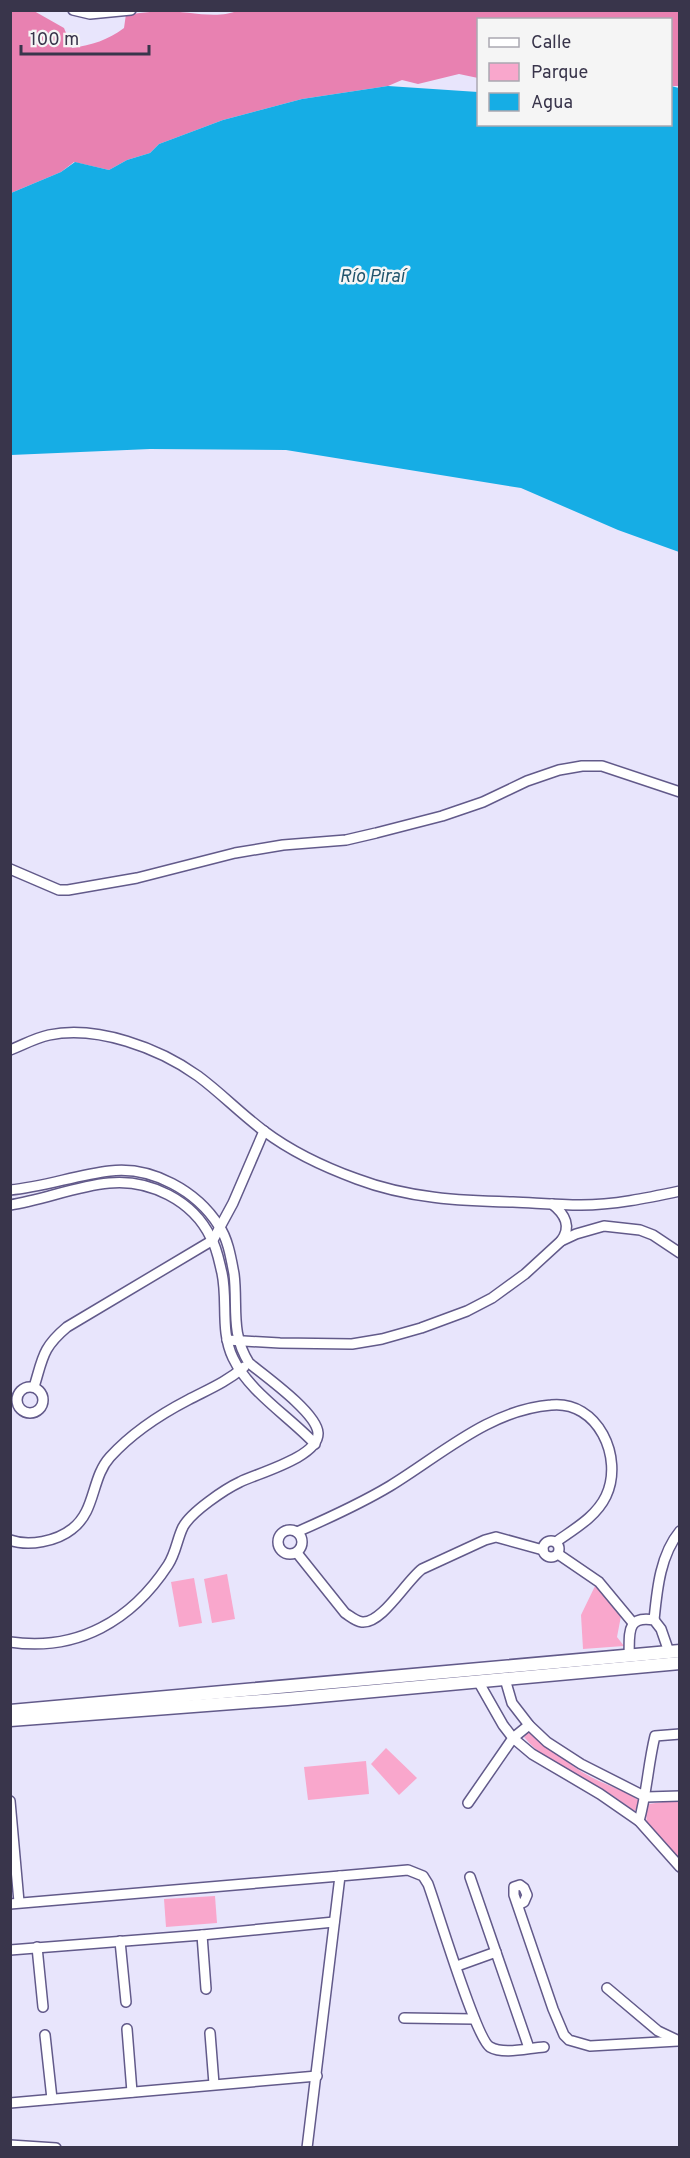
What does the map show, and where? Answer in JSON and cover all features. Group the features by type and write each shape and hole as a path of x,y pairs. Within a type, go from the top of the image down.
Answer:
{"main road":[{"path":"10,1720 287,1699 478,1681 505,1673 629,1655 674,1651"},
{"path":"10,1711 505,1673 680,1663"}],"street":[{"path":"73,10 90,14 131,10"},
{"path":"10,869 59,890 115,882 235,853 283,844 346,840 376,833 442,816 483,802 527,781 559,770 582,766 602,766 680,792"},
{"path":"10,1050 49,1035 70,1033 106,1036 141,1046 186,1068 264,1131 319,1164 359,1180 409,1194 469,1201 583,1205 642,1199 680,1191"},
{"path":"34,1387 46,1349 54,1338 67,1327 213,1240 233,1203 264,1131"},
{"path":"10,1190 108,1171 141,1173 174,1184 190,1194 206,1208 220,1227 226,1240 234,1275 238,1341 249,1363 313,1420 318,1435 315,1444 299,1458 236,1484 206,1505 183,1528 170,1563 158,1580 129,1610 110,1624 90,1634 58,1643 10,1642"},
{"path":"10,1205 97,1185 132,1183 156,1189 184,1205 198,1218 213,1240 224,1284 227,1340 232,1356 249,1382 315,1444"},
{"path":"227,1340 352,1344 382,1339 421,1328 467,1311 492,1298 525,1274 566,1236 567,1225 561,1212 552,1204"},
{"path":"561,1241 590,1229 615,1226 640,1230 653,1235 680,1253"},
{"path":"10,1540 43,1541 57,1537 73,1528 84,1516 93,1487 109,1458 156,1419 220,1385 249,1363"},
{"path":"297,1553 285,1554 278,1545 282,1533 289,1530 297,1532 353,1507 391,1485 463,1437 495,1420 535,1408 564,1405 586,1413 602,1432 608,1443 612,1461 611,1470 606,1496 597,1509 556,1542 547,1542 543,1550"},
{"path":"674,1651 654,1620 658,1585 665,1557 680,1531"},
{"path":"297,1532 302,1542 297,1553"},
{"path":"297,1553 345,1613 354,1620 363,1622 381,1615 413,1576 422,1569 485,1540 496,1537 543,1550 549,1557 558,1554"},
{"path":"556,1542 560,1548 558,1554"},
{"path":"558,1554 594,1578 633,1623"},
{"path":"629,1655 633,1623 638,1619 654,1620"},
{"path":"505,1673 512,1704 547,1742 581,1764 646,1797 680,1796"},
{"path":"478,1681 503,1725 513,1737 532,1754 600,1794 639,1821 680,1867"},
{"path":"468,1803 513,1737 529,1725"},
{"path":"639,1821 646,1797 650,1757 655,1736 680,1734"},
{"path":"10,1801 15,1903 408,1870 417,1872 428,1884 474,2019 485,2044 492,2049 502,2050 544,2047"},
{"path":"307,2148 340,1876"},
{"path":"470,1877 529,2048"},
{"path":"518,1905 553,2009 564,2035 569,2040 590,2046 679,2041"},
{"path":"10,1950 334,1922"},
{"path":"202,1935 206,1989"},
{"path":"120,1941 126,2002"},
{"path":"37,1947 43,2007"},
{"path":"457,1966 496,1952"},
{"path":"607,1988 658,2031 679,2041"},
{"path":"405,2018 474,2019"},
{"path":"127,2029 132,2092"},
{"path":"210,2033 214,2084"},
{"path":"45,2035 52,2099"},
{"path":"10,2103 317,2076"},
{"path":"10,2145 56,2148"}],"green space":[{"path":"227,1574 235,1619 212,1623 204,1579"},
{"path":"194,1578 202,1623 179,1627 171,1582"},
{"path":"596,1584 621,1616 617,1637 624,1646 583,1649 581,1615"},
{"path":"528,1732 583,1772 638,1800 639,1807 634,1811 542,1754 524,1737"},
{"path":"386,1748 417,1778 399,1795 371,1764"},
{"path":"366,1761 369,1794 308,1800 304,1767"},
{"path":"679,1800 679,1859 647,1824 646,1815 648,1804"},
{"path":"215,1896 217,1923 166,1927 164,1899"}],"shaded area":[{"path":"239,10 679,11 679,86 672,86 672,18 477,18 477,78 459,74 418,84 402,80 388,86 302,99 223,120 159,144 150,153 127,160 109,170 74,162 61,172 11,193 11,11 34,11 64,28 72,48 112,36 124,28 126,14 164,11 212,15"}],"water":[{"name":"Río Piraí","path":"388,86 477,92 477,126 672,126 672,86 679,88 679,552 618,530 521,488 286,450 150,449 11,455 11,193 61,172 75,162 109,170 127,160 150,153 159,144 223,120 302,99"}]}
